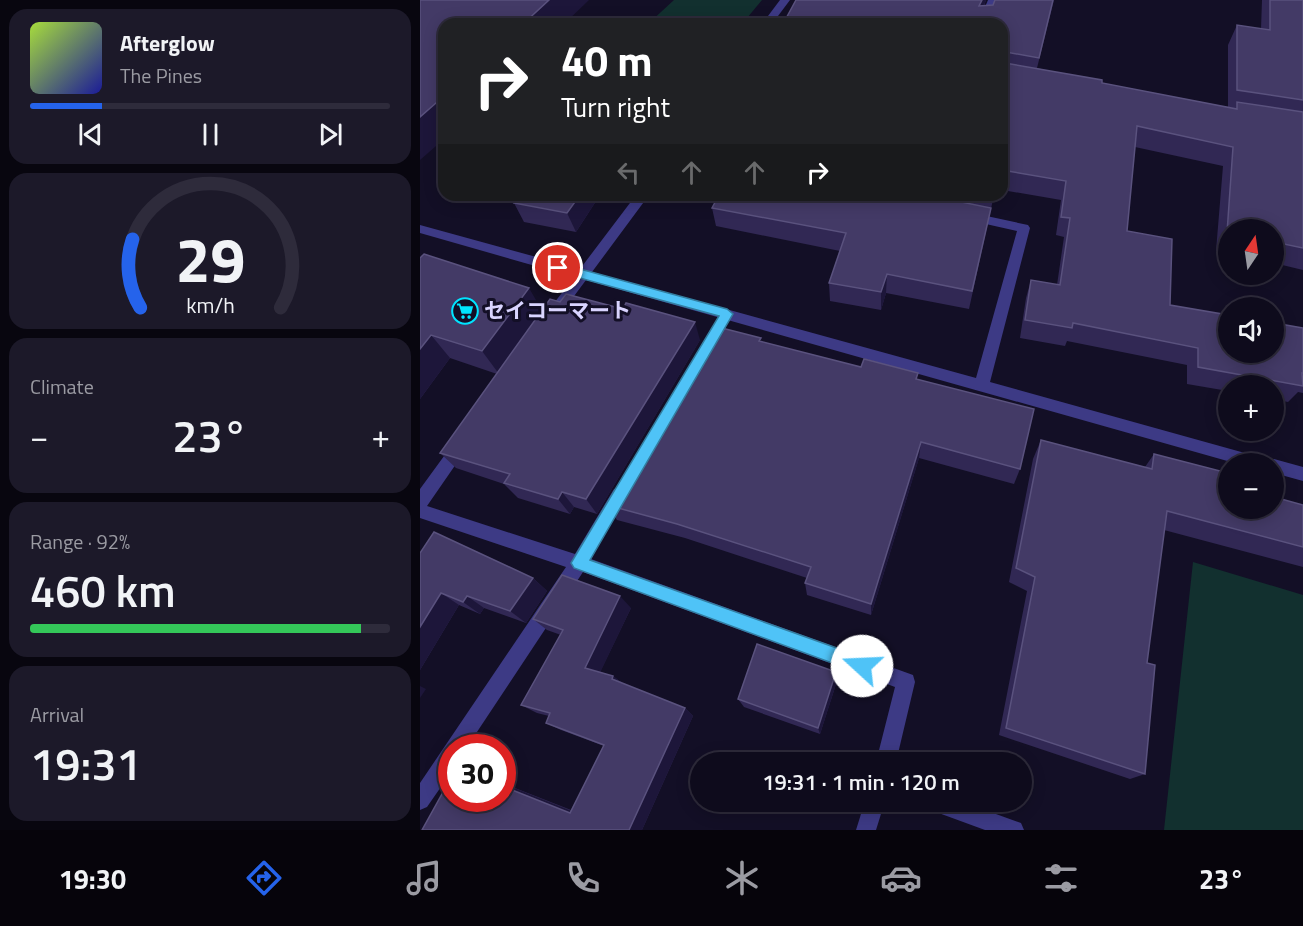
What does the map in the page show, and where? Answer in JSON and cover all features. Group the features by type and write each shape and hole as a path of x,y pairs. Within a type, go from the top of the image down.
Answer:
{"street":[{"path":"772,18 785,0"},
{"path":"986,18 993,0"},
{"path":"548,322 581,274 638,201"},
{"path":"956,214 1024,228 982,384"},
{"path":"420,229 1225,453"},
{"path":"715,333 727,314"},
{"path":"420,502 467,436"},
{"path":"1284,469 1303,474"},
{"path":"465,734 579,563 626,483"},
{"path":"420,511 579,563 906,681 888,752"},
{"path":"420,800 438,774"},
{"path":"866,830 872,812"},
{"path":"963,812 1014,830"}],"green space":[{"path":"674,0 762,0 747,18 654,18"},
{"path":"1193,562 1303,595 1303,830 1164,830"}],"building":[{"path":"420,0 549,0 530,18 438,18 438,101 420,117"},
{"path":"796,0 982,0 979,6 993,5 995,0 1053,0 1039,58 1008,52 1008,18 786,18"},
{"path":"1270,0 1303,0 1303,100 1237,90 1237,25 1270,30"},
{"path":"1008,64 1102,80 1102,83 1237,109 1237,102 1303,112 1303,248 1284,244 1284,219 1228,219 1233,147 1137,126 1127,231 1172,239 1170,305 1218,313 1218,363 1284,363 1284,325 1303,328 1303,386 1284,383 1284,375 1242,375 1198,367 1198,348 1073,323 1072,328 1025,320 1031,280 1060,285 1070,218 1061,217 1066,181 1008,171"},
{"path":"516,201 576,201 567,213 514,203"},
{"path":"716,201 957,201 991,208 972,291 887,274 881,292 829,283 846,233 712,208"},
{"path":"424,254 529,288 482,351 431,335 420,349 420,258"},
{"path":"566,294 623,309 626,303 695,322 586,499 562,492 558,499 504,483 510,474 440,453 550,299 560,302"},
{"path":"714,326 761,338 759,341 861,367 864,359 918,373 916,379 1034,409 1020,469 921,442 871,604 805,583 811,567 677,524 607,505"},
{"path":"1041,440 1152,469 1154,454 1218,470 1218,519 1284,519 1284,500 1303,505 1303,547 1167,511 1147,663 1155,665 1145,774 1006,728 1035,577 1016,568"},
{"path":"434,532 533,578 510,611 467,596 463,602 441,593 420,627 420,553"},
{"path":"562,575 620,596 585,668 613,676 612,679 685,708 629,830 422,830 438,801 438,812 516,812 516,792 570,813 604,745 546,723 550,713 521,705 563,630 533,619"},
{"path":"757,644 836,672 818,728 738,699"}],"place":[{"name":"セイコーマート","path":"465,311"}],"route":[{"path":"558,268 727,314 579,563 862,666"}]}
